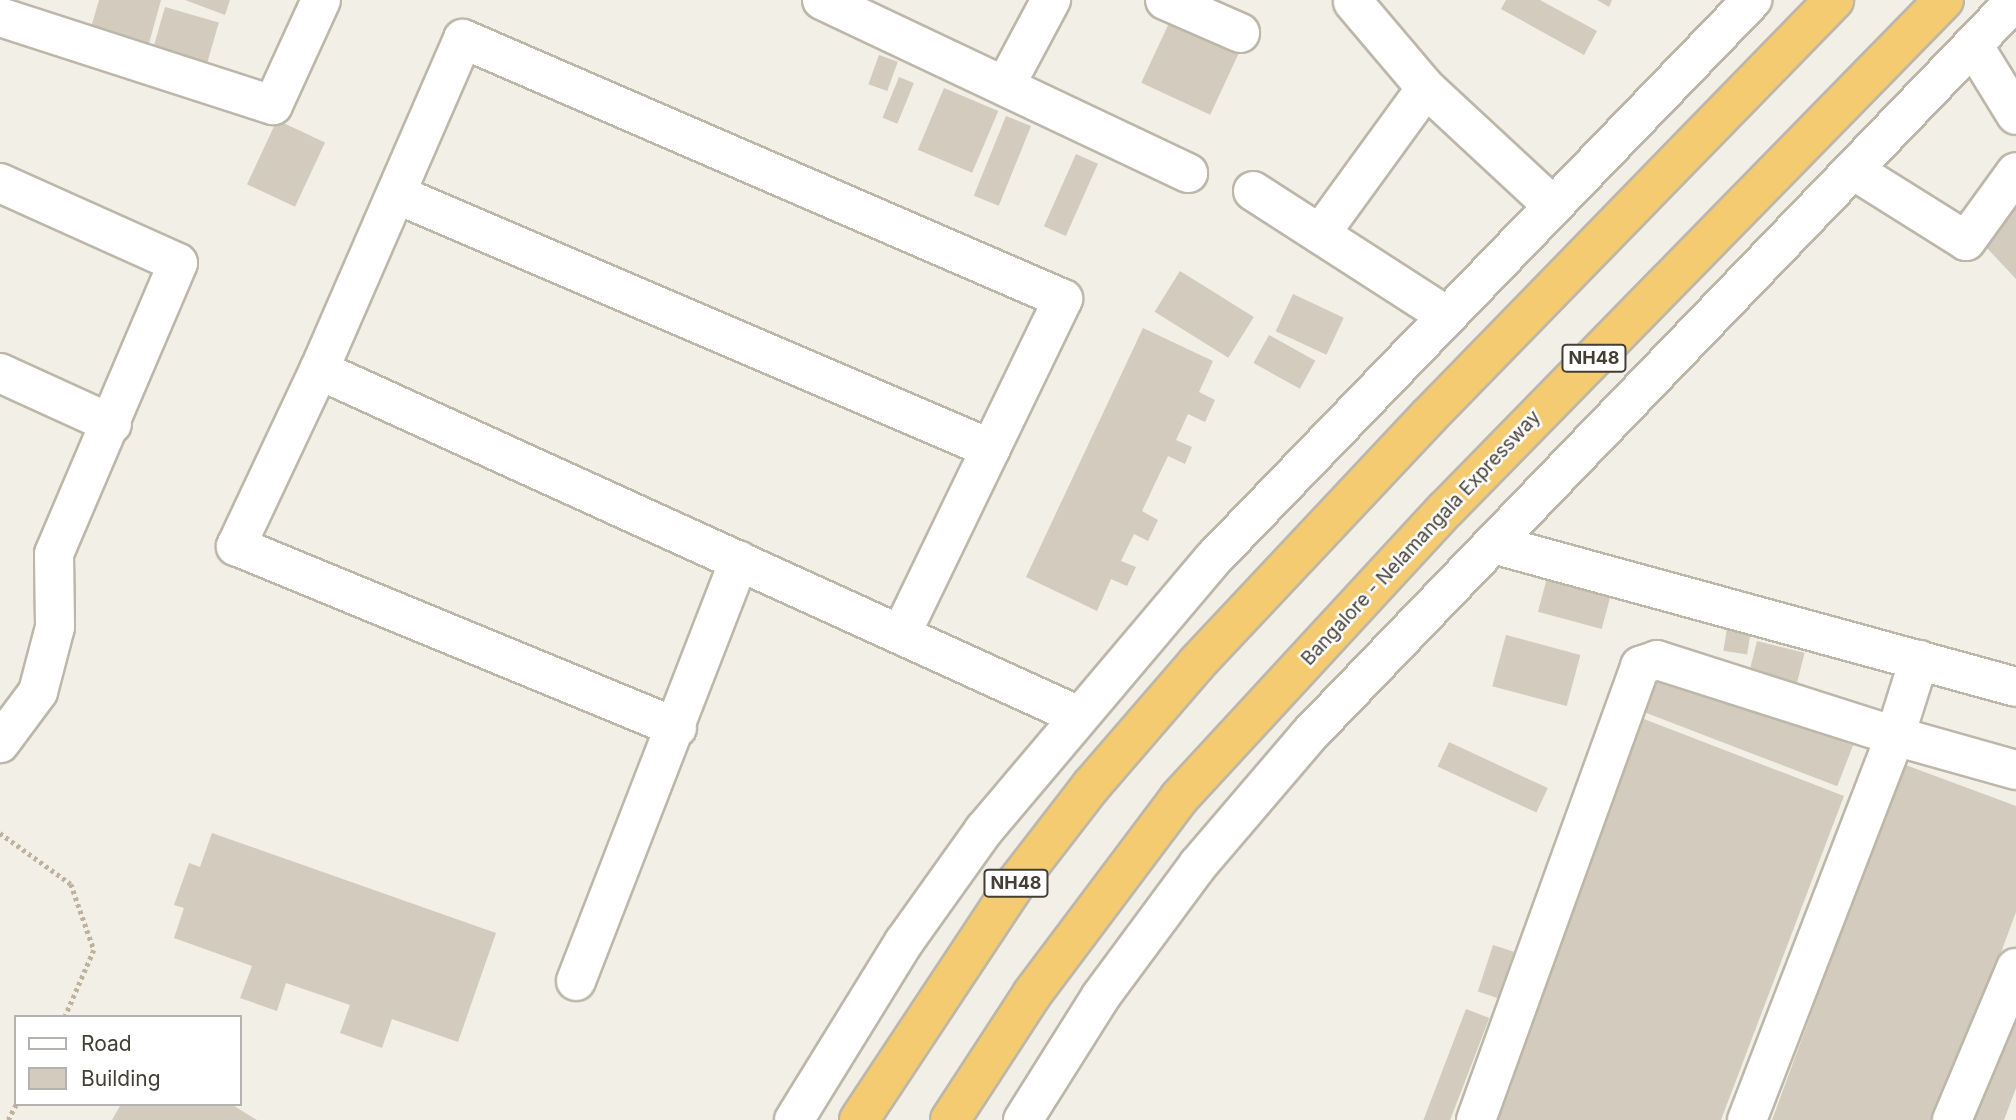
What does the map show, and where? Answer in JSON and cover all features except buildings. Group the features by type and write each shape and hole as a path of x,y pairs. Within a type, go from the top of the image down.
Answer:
{"highway":[{"name":"NH48","path":"859,1120 1016,883 1091,786 1197,663 1429,416 1834,0"},
{"name":"Bangalore - Nelamangala Expressway","path":"950,1120 1121,870 1179,798 1446,509 1944,0"}],"street":[{"path":"0,17 273,105 321,0"},
{"path":"822,0 1188,173"},
{"path":"1005,86 1051,0"},
{"path":"1165,0 1240,33"},
{"path":"794,1120 904,942 984,830 1213,559 1752,0"},
{"path":"1023,1120 1101,996 1198,865 1308,736 2016,0"},
{"path":"1353,2 1426,88 1553,206"},
{"path":"677,728 236,546 319,370 463,39 1063,299 902,632"},
{"path":"1973,44 2016,114"},
{"path":"1320,234 1426,88"},
{"path":"1853,170 1966,241 2016,172"},
{"path":"0,183 178,263 112,424 54,554 55,627 38,692 0,743"},
{"path":"1253,191 1447,316"},
{"path":"396,194 990,449"},
{"path":"319,370 902,632 1079,716"},
{"path":"0,373 112,424"},
{"path":"1493,544 2016,687"},
{"path":"576,981 677,728 739,561"},
{"path":"1476,1120 1640,666 1657,660 1895,736 2016,770"},
{"path":"1747,1120 1895,736 1919,660"},
{"path":"1952,1120 2016,968"}],"path":[{"path":"0,833 71,884 94,950 66,1015"}]}
